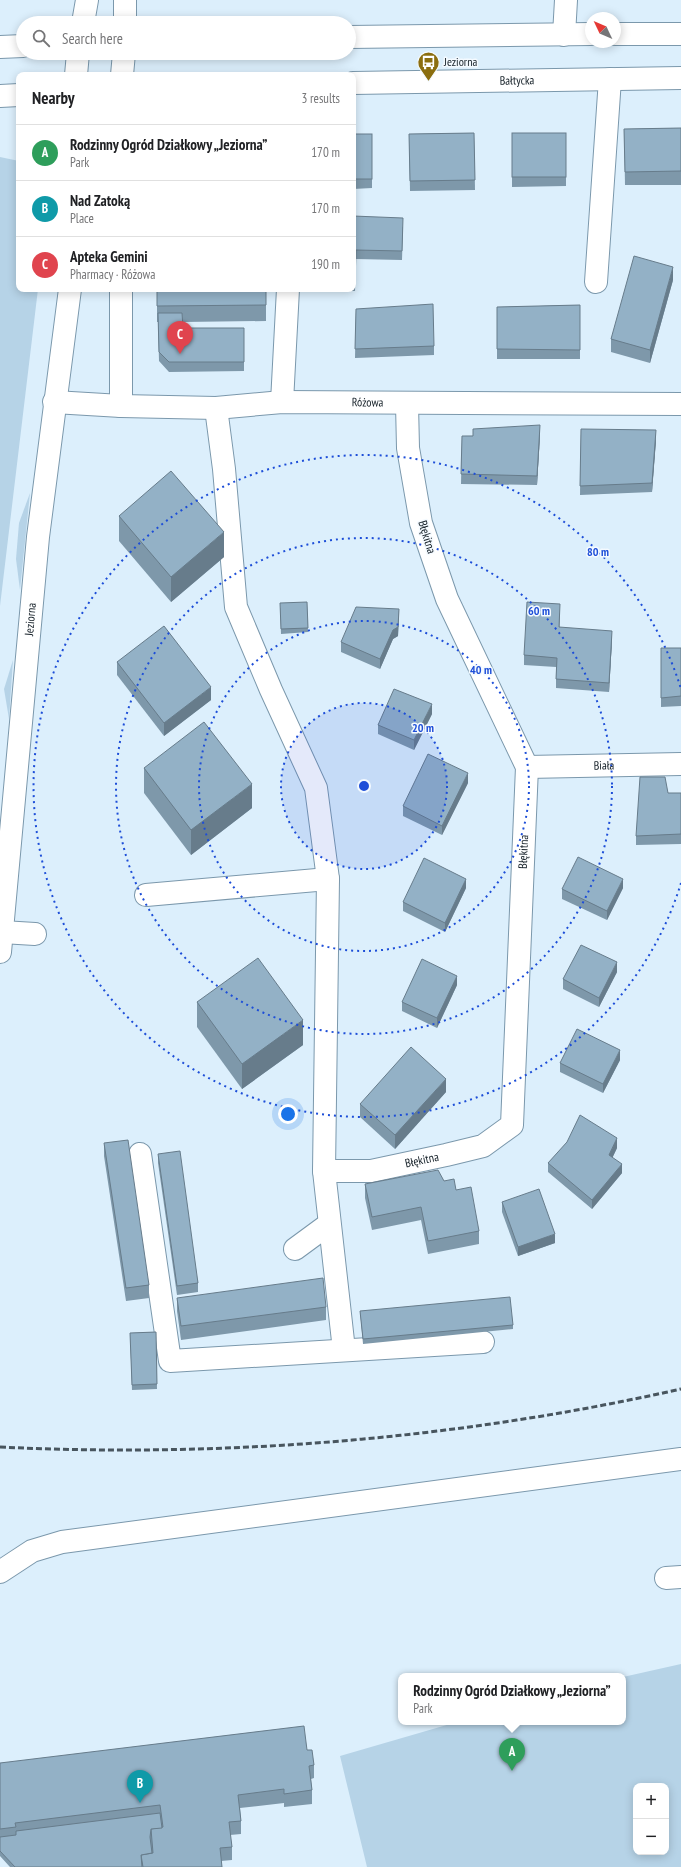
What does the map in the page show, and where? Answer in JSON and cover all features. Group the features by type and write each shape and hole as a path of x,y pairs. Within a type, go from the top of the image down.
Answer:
{"street":[{"path":"84,16 87,0"},
{"path":"125,0 125,16"},
{"path":"564,35 566,0"},
{"path":"356,37 585,34"},
{"path":"621,34 681,34"},
{"path":"0,47 16,46"},
{"path":"76,72 77,60"},
{"path":"122,72 123,60"},
{"name":"Bałtycka","path":"356,83 681,78"},
{"path":"596,282 610,79"},
{"path":"0,96 16,95"},
{"name":"Jeziorna","path":"1,942 38,537 54,402 70,292"},
{"path":"121,292 121,406"},
{"path":"282,402 288,292"},
{"name":"Różowa","path":"54,402 121,406 216,408 282,402 407,404 681,404"},
{"name":"Błękitna","path":"324,1171 371,1170 483,1146 512,1124 527,767 447,599 432,554 422,523 408,448 407,404"},
{"path":"216,408 224,469 236,607 271,690 316,788 328,879 324,1171 344,1350"},
{"name":"Biała","path":"527,767 681,764"},
{"path":"146,895 328,879"},
{"path":"1,942 35,934"},
{"path":"140,1154 170,1361 483,1342"},
{"path":"295,1248 329,1224"},
{"path":"4,1569 32,1551 62,1542 681,1459"}],"shaded area":[{"path":"0,157 16,160 16,292 38,292 0,606"},
{"path":"30,493 20,590 16,559 19,523"},
{"path":"13,660 9,719 4,689"},
{"path":"681,1664 681,1867 367,1867 340,1756 447,1725 626,1725 626,1676"}],"building":[{"path":"681,128 681,171 625,172 624,129"},
{"path":"474,133 475,180 410,181 409,134"},
{"path":"512,133 566,133 566,177 512,177"},
{"path":"356,134 372,134 372,179 356,179"},
{"path":"356,216 403,218 402,251 356,250"},
{"path":"634,256 673,267 650,350 611,339"},
{"path":"157,292 266,292 266,305 157,306"},
{"path":"433,304 434,346 355,349 356,309"},
{"path":"580,305 580,350 497,349 497,307"},
{"path":"158,313 182,313 183,328 244,328 244,362 169,362 159,352"},
{"path":"540,425 537,476 461,474 462,436 473,436 473,429"},
{"path":"581,429 656,430 652,483 580,486"},
{"path":"171,471 224,532 171,577 119,516"},
{"path":"307,602 308,628 281,629 280,603"},
{"path":"527,602 560,604 559,627 612,631 609,683 556,679 557,658 524,655"},
{"path":"356,607 399,609 398,627 393,630 380,659 341,642"},
{"path":"164,626 211,687 164,723 117,662"},
{"path":"661,648 681,648 681,696 661,698"},
{"path":"394,689 432,704 414,740 378,725"},
{"path":"204,722 252,784 191,830 144,768"},
{"path":"428,754 468,773 442,826 403,806"},
{"path":"640,777 665,777 668,793 681,793 681,834 636,836"},
{"path":"578,857 623,879 607,911 562,889"},
{"path":"424,858 466,879 445,923 403,902"},
{"path":"581,945 617,962 599,998 563,979"},
{"path":"258,958 303,1020 242,1064 197,1002"},
{"path":"422,959 457,976 437,1018 402,1002"},
{"path":"577,1029 620,1050 603,1084 560,1063"},
{"path":"411,1047 446,1079 395,1135 360,1104"},
{"path":"580,1115 617,1138 609,1155 622,1164 592,1200 548,1163 567,1142"},
{"path":"128,1140 149,1285 126,1288 104,1143"},
{"path":"180,1151 198,1283 177,1286 158,1154"},
{"path":"438,1170 444,1181 454,1179 456,1190 471,1187 479,1231 428,1241 421,1207 372,1217 365,1184"},
{"path":"539,1189 555,1234 518,1247 502,1202"},
{"path":"323,1278 326,1307 181,1326 177,1298"},
{"path":"510,1297 513,1325 363,1339 360,1311"},
{"path":"156,1332 157,1384 132,1385 130,1333"},
{"path":"304,1726 307,1750 312,1750 314,1765 309,1766 312,1790 284,1794 284,1789 238,1795 241,1821 229,1822 232,1847 220,1848 222,1867 143,1867 141,1855 153,1853 151,1829 163,1827 160,1805 15,1823 16,1827 0,1829 0,1763"},
{"path":"160,1813 162,1828 151,1829 150,1837 152,1853 141,1855 142,1867 15,1867 0,1851 0,1837 16,1835 16,1831"}],"railway":[{"path":"0,1447 86,1450 171,1450 257,1447 342,1441 513,1421 681,1389"}],"place":[{"name":"Jeziorna","path":"428,82"},
{"name":"Apteka Gemini","path":"180,354"},
{"name":"Rodzinny Ogród Działkowy „Jeziorna”","path":"512,1771"},
{"name":"Nad Zatoką","path":"140,1803"}]}
